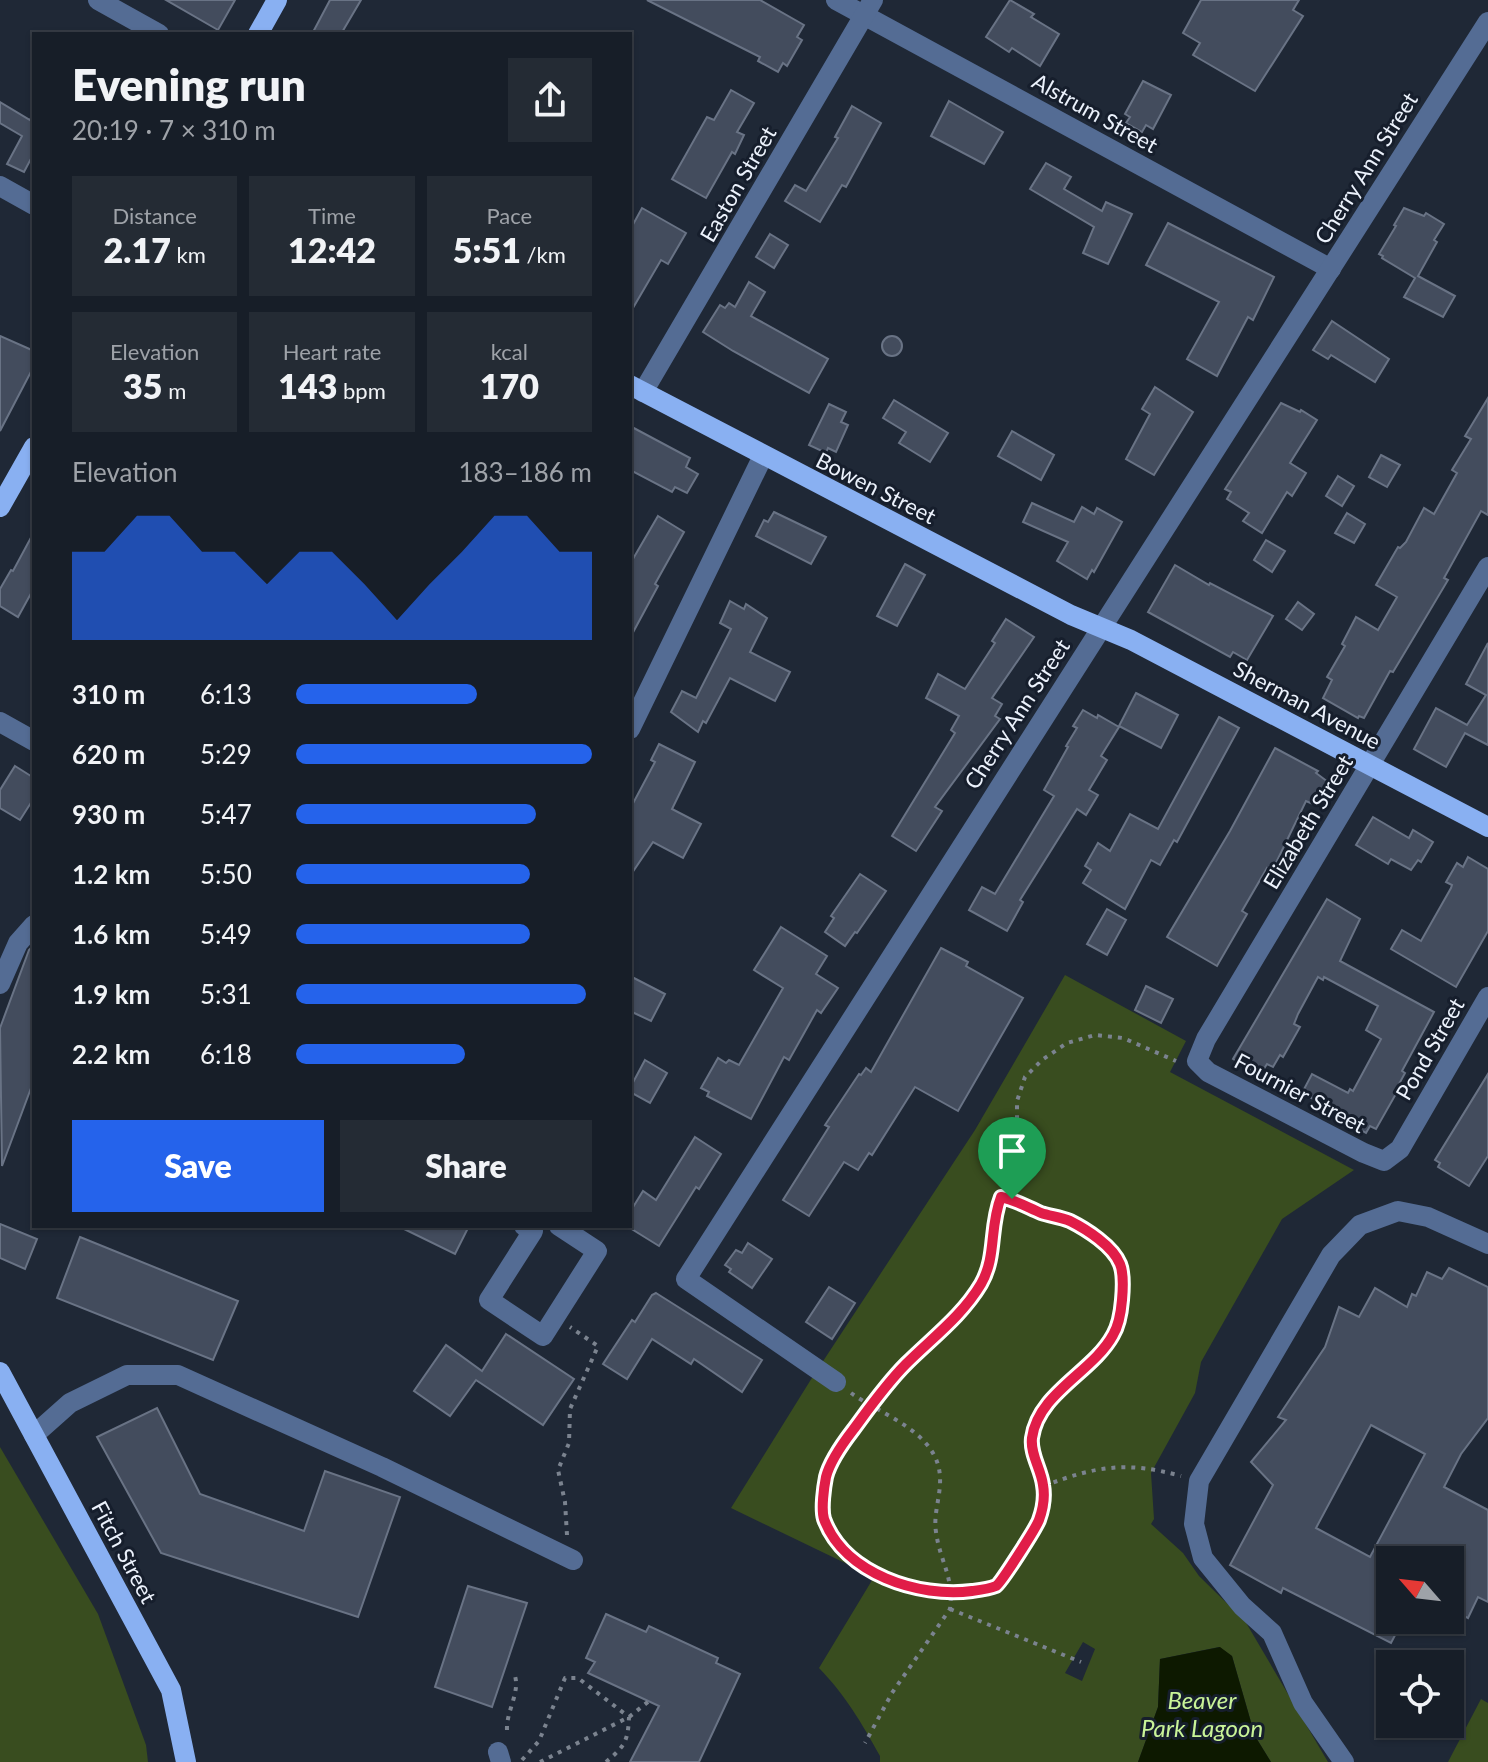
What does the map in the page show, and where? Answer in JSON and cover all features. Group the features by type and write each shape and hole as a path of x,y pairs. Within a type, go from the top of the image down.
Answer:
{"main road":[{"path":"259,32 277,0"},
{"name":"Bowen Street","path":"637,389 1071,615 1102,628"},
{"path":"0,507 7,480 32,449"},
{"name":"Sherman Avenue","path":"1102,628 1488,827"},
{"name":"Fitch Street","path":"0,1372 171,1690 186,1762"}],"street":[{"path":"98,0 155,32"},
{"name":"Alstrum Street","path":"836,0 869,8 1331,269"},
{"name":"Easton Street","path":"637,389 869,8"},
{"name":"Cherry Ann Street","path":"836,1382 686,1279 1488,22"},
{"path":"0,186 32,204"},
{"path":"632,725 763,456"},
{"name":"Elizabeth Street","path":"1197,1061 1206,1039 1488,567"},
{"path":"0,722 32,740"},
{"path":"0,984 18,943 32,927"},
{"name":"Pond Street","path":"1384,1161 1400,1149 1488,997"},
{"name":"Fournier Street","path":"1197,1061 1208,1072 1384,1161"},
{"path":"1344,1762 1303,1703 1272,1633 1242,1606 1203,1558 1194,1524 1199,1481 1331,1255 1360,1225 1398,1211 1428,1217 1488,1244"},
{"path":"531,1228 489,1300 543,1336 597,1251 562,1228"},
{"path":"34,1435 70,1403 127,1375 178,1375 382,1467 573,1560"}],"path":[{"path":"1012,1199 1017,1160 1017,1101 1025,1077 1042,1060 1067,1043 1095,1035 1123,1038 1173,1061 1197,1061"},
{"path":"1001,1197 1081,1227 1120,1264 1123,1286 1121,1313 1115,1333 1097,1358 1050,1401 1039,1416 1032,1436 1032,1447 1044,1486 1043,1505 1038,1524 1004,1579 995,1586 952,1592 908,1587 878,1575 837,1541 823,1517 826,1476 842,1444 870,1406 889,1382 962,1310 980,1286 990,1266 992,1228 1001,1197"},
{"path":"555,1317 598,1346 570,1409 569,1443 558,1470 565,1502 567,1541 573,1560"},
{"path":"865,1743 892,1693 950,1609 952,1592 934,1522 941,1491 940,1466 931,1447 910,1429 870,1406"},
{"path":"1044,1486 1081,1471 1127,1466 1199,1481"},
{"path":"950,1609 1081,1662"},
{"path":"507,1730 506,1720 517,1684 515,1676"},
{"path":"521,1762 539,1741 565,1678 578,1678 629,1717"},
{"path":"540,1762 629,1717 649,1701"},
{"path":"606,1762 628,1738 629,1717"}],"green space":[{"path":"1065,975 1186,1041 1170,1072 1354,1170 1282,1219 1201,1362 1195,1393 1151,1473 1154,1519 1151,1524 1183,1553 1199,1576 1245,1621 1328,1762 1271,1762 1255,1736 1232,1656 1219,1647 1160,1659 1158,1707 1138,1762 880,1762 880,1756 852,1710 819,1668 874,1577 731,1508 810,1381 975,1130","holes":["1083,1642 1095,1649 1082,1681 1065,1673"]},
{"path":"0,1447 98,1614 146,1745 148,1762 0,1762"},
{"path":"1481,1699 1488,1703 1488,1762 1448,1762 1461,1738 1464,1738 1464,1731"}],"water":[{"name":"Beaver Park Lagoon","path":"1220,1647 1232,1656 1255,1736 1271,1762 1138,1762 1158,1707 1160,1659"}],"building":[{"path":"166,0 235,0 218,30"},
{"path":"330,0 361,0 342,32 313,32"},
{"path":"647,0 760,0 804,25 797,37 802,40 787,66 783,63 778,72 758,61 760,57"},
{"path":"1010,0 1059,34 1040,66 1012,48 1009,52 986,37"},
{"path":"1201,0 1299,0 1293,10 1303,16 1255,91 1193,55 1200,43 1183,33"},
{"path":"1143,81 1171,95 1153,129 1146,125 1142,132 1126,123 1130,117 1125,114"},
{"path":"731,90 754,103 737,132 744,135 735,154 732,152 706,198 672,179 707,117 714,120"},
{"path":"949,101 1003,132 984,164 931,136"},
{"path":"0,102 30,120 32,116 32,157 24,172 7,164 22,136 0,123"},
{"path":"852,106 881,123 846,187 842,185 820,222 785,201 795,185 806,191 838,138 835,137"},
{"path":"1046,163 1071,177 1064,189 1102,211 1106,202 1132,214 1108,264 1083,253 1094,227 1030,189"},
{"path":"642,208 686,233 668,264 661,260 632,310 632,226"},
{"path":"1404,208 1424,216 1426,213 1444,224 1418,276 1455,296 1443,317 1404,297 1415,278 1379,254"},
{"path":"1168,223 1274,277 1253,320 1248,317 1217,376 1187,359 1219,302 1146,265"},
{"path":"770,234 788,245 774,268 756,257"},
{"path":"749,282 765,292 751,316 828,359 809,393 703,332 720,305 725,308 729,303 735,307"},
{"path":"1332,321 1389,359 1375,382 1331,355 1328,359 1313,350"},
{"path":"0,336 32,350 32,370 0,431"},
{"path":"892,336 899,339 902,346 899,353 892,356 885,353 882,346 885,339"},
{"path":"1155,387 1193,412 1154,475 1126,459 1150,414 1142,409"},
{"path":"1488,398 1488,515 1481,511 1444,578 1448,580 1364,718 1358,718 1323,698 1332,680 1327,677 1345,646 1342,644 1356,617 1378,630 1397,597 1376,585 1398,547 1406,542 1424,508 1434,514 1457,473 1452,470 1471,439 1465,436"},
{"path":"894,400 948,433 930,462 899,443 906,432 883,418"},
{"path":"1281,403 1317,420 1290,463 1306,473 1292,496 1287,492 1262,533 1243,521 1249,513 1227,499 1231,492 1225,489"},
{"path":"829,404 846,412 841,422 848,425 836,452 828,448 826,453 809,445"},
{"path":"632,427 690,458 686,467 698,474 687,493 675,487 672,492 632,471"},
{"path":"1012,431 1054,455 1041,480 998,456"},
{"path":"1381,455 1400,465 1387,487 1369,477"},
{"path":"1338,476 1354,486 1342,506 1326,496"},
{"path":"1032,503 1074,522 1082,507 1094,514 1097,508 1122,522 1087,579 1057,561 1068,542 1023,522"},
{"path":"774,512 826,537 811,564 756,536 764,520 768,522"},
{"path":"1347,513 1365,524 1354,543 1335,533"},
{"path":"658,516 684,532 632,634 632,561"},
{"path":"32,536 32,592 18,617 0,606 0,589"},
{"path":"1266,540 1285,551 1272,572 1254,560"},
{"path":"905,564 925,575 897,626 877,616"},
{"path":"1175,565 1273,616 1247,660 1233,652 1230,657 1148,612"},
{"path":"730,601 744,609 746,604 767,618 750,652 790,672 775,701 730,678 698,732 671,712 682,691 696,698 731,629 720,623"},
{"path":"1298,602 1314,614 1302,630 1286,619"},
{"path":"1006,619 1034,637 992,698 1002,704 995,716 1000,719 935,807 942,811 916,851 892,836 955,733 951,730 959,716 926,698 938,674 965,689 995,643 992,641"},
{"path":"1488,643 1488,745 1465,733 1446,767 1414,749 1436,708 1467,725 1486,695 1466,684"},
{"path":"1136,693 1178,715 1161,748 1119,726"},
{"path":"1083,710 1119,727 1101,756 1107,760 1089,790 1098,795 1086,815 1077,809 1020,900 1023,902 1007,931 969,910 982,887 995,894 1054,796 1044,790 1068,747 1077,728 1073,726"},
{"path":"1219,717 1239,728 1177,842 1174,840 1160,865 1151,860 1125,909 1083,883 1091,870 1085,866 1098,843 1110,851 1130,814 1158,829"},
{"path":"659,744 695,762 672,809 701,824 683,858 653,842 632,873 632,805 655,762 651,760"},
{"path":"1275,748 1318,771 1316,773 1328,782 1315,805 1306,801 1272,871 1267,868 1242,911 1247,914 1217,966 1167,937"},
{"path":"15,766 32,777 32,801 20,820 0,808 0,790"},
{"path":"1373,817 1409,838 1413,830 1433,842 1421,862 1418,860 1411,870 1391,859 1388,864 1356,845"},
{"path":"1468,857 1488,869 1488,931 1456,987 1391,949 1402,930 1421,941 1451,888 1452,885 1446,882 1457,863 1463,867"},
{"path":"860,874 886,891 845,946 825,932 834,918 831,916"},
{"path":"1327,899 1360,919 1340,961 1434,1012 1402,1071 1405,1073 1401,1085 1376,1129 1370,1126 1366,1133 1335,1116 1338,1112 1302,1093 1312,1074 1348,1093 1350,1089 1353,1091 1381,1039 1366,1030 1378,1006 1324,977 1323,980 1318,977 1294,1024 1300,1027 1283,1057 1280,1055 1273,1067 1267,1064 1260,1075 1233,1059"},
{"path":"1107,909 1126,920 1107,955 1087,944"},
{"path":"781,927 827,956 816,974 838,988 821,1013 817,1010 789,1060 784,1057 751,1119 707,1096 709,1092 701,1088 718,1058 739,1065 783,988 754,970"},
{"path":"32,947 32,1085 2,1166 0,1028"},
{"path":"941,948 1023,998 958,1111 915,1087 872,1155 869,1153 858,1170 844,1162 809,1216 783,1200 829,1127 825,1125 859,1074 866,1068 871,1072"},
{"path":"632,977 665,994 651,1021 632,1012"},
{"path":"1146,986 1173,999 1161,1023 1135,1010"},
{"path":"645,1060 667,1073 650,1103 632,1093 632,1084"},
{"path":"1488,1074 1488,1156 1469,1186 1438,1167 1440,1163 1435,1160"},
{"path":"695,1137 721,1154 659,1246 630,1228 632,1209 643,1191 656,1200"},
{"path":"0,1224 37,1239 25,1269 0,1258"},
{"path":"402,1228 468,1228 455,1254"},
{"path":"80,1237 238,1301 213,1360 57,1298"},
{"path":"748,1243 772,1259 752,1288 729,1272 731,1269 725,1265 736,1250 742,1253"},
{"path":"1449,1268 1488,1287 1488,1418 1461,1454 1444,1487 1488,1510 1488,1602 1478,1597 1468,1618 1464,1616 1464,1546 1376,1546 1376,1634 1396,1634 1391,1643 1283,1588 1281,1593 1230,1565 1273,1485 1251,1462 1286,1420 1278,1417 1325,1347 1339,1307 1359,1317 1375,1288 1407,1307 1427,1272 1442,1279","holes":["1371,1425 1425,1454 1370,1557 1316,1528"]},
{"path":"829,1287 855,1303 832,1339 806,1322"},
{"path":"656,1293 762,1360 742,1392 694,1359 691,1364 652,1339 627,1379 603,1364 632,1320 635,1322"},
{"path":"506,1334 574,1379 543,1425 476,1380 450,1416 414,1391 446,1345 482,1371"},
{"path":"157,1408 200,1494 304,1531 325,1471 400,1497 358,1617 161,1553 97,1437"},
{"path":"468,1586 527,1603 492,1707 435,1687"},
{"path":"606,1614 646,1632 649,1626 718,1658 716,1663 740,1674 699,1762 630,1762 659,1706 588,1673 595,1662 586,1658"}],"route":[{"path":"1001,1197 1012,1199 1081,1227 1110,1250 1120,1264 1123,1286 1121,1313 1115,1333 1097,1358 1050,1401 1039,1416 1032,1436 1032,1447 1044,1486 1043,1505 1038,1524 1004,1579 995,1586 968,1592 908,1587 878,1575 837,1541 823,1517 826,1476 842,1444 889,1382 962,1310 980,1286 990,1266 996,1210 1001,1197"}]}
